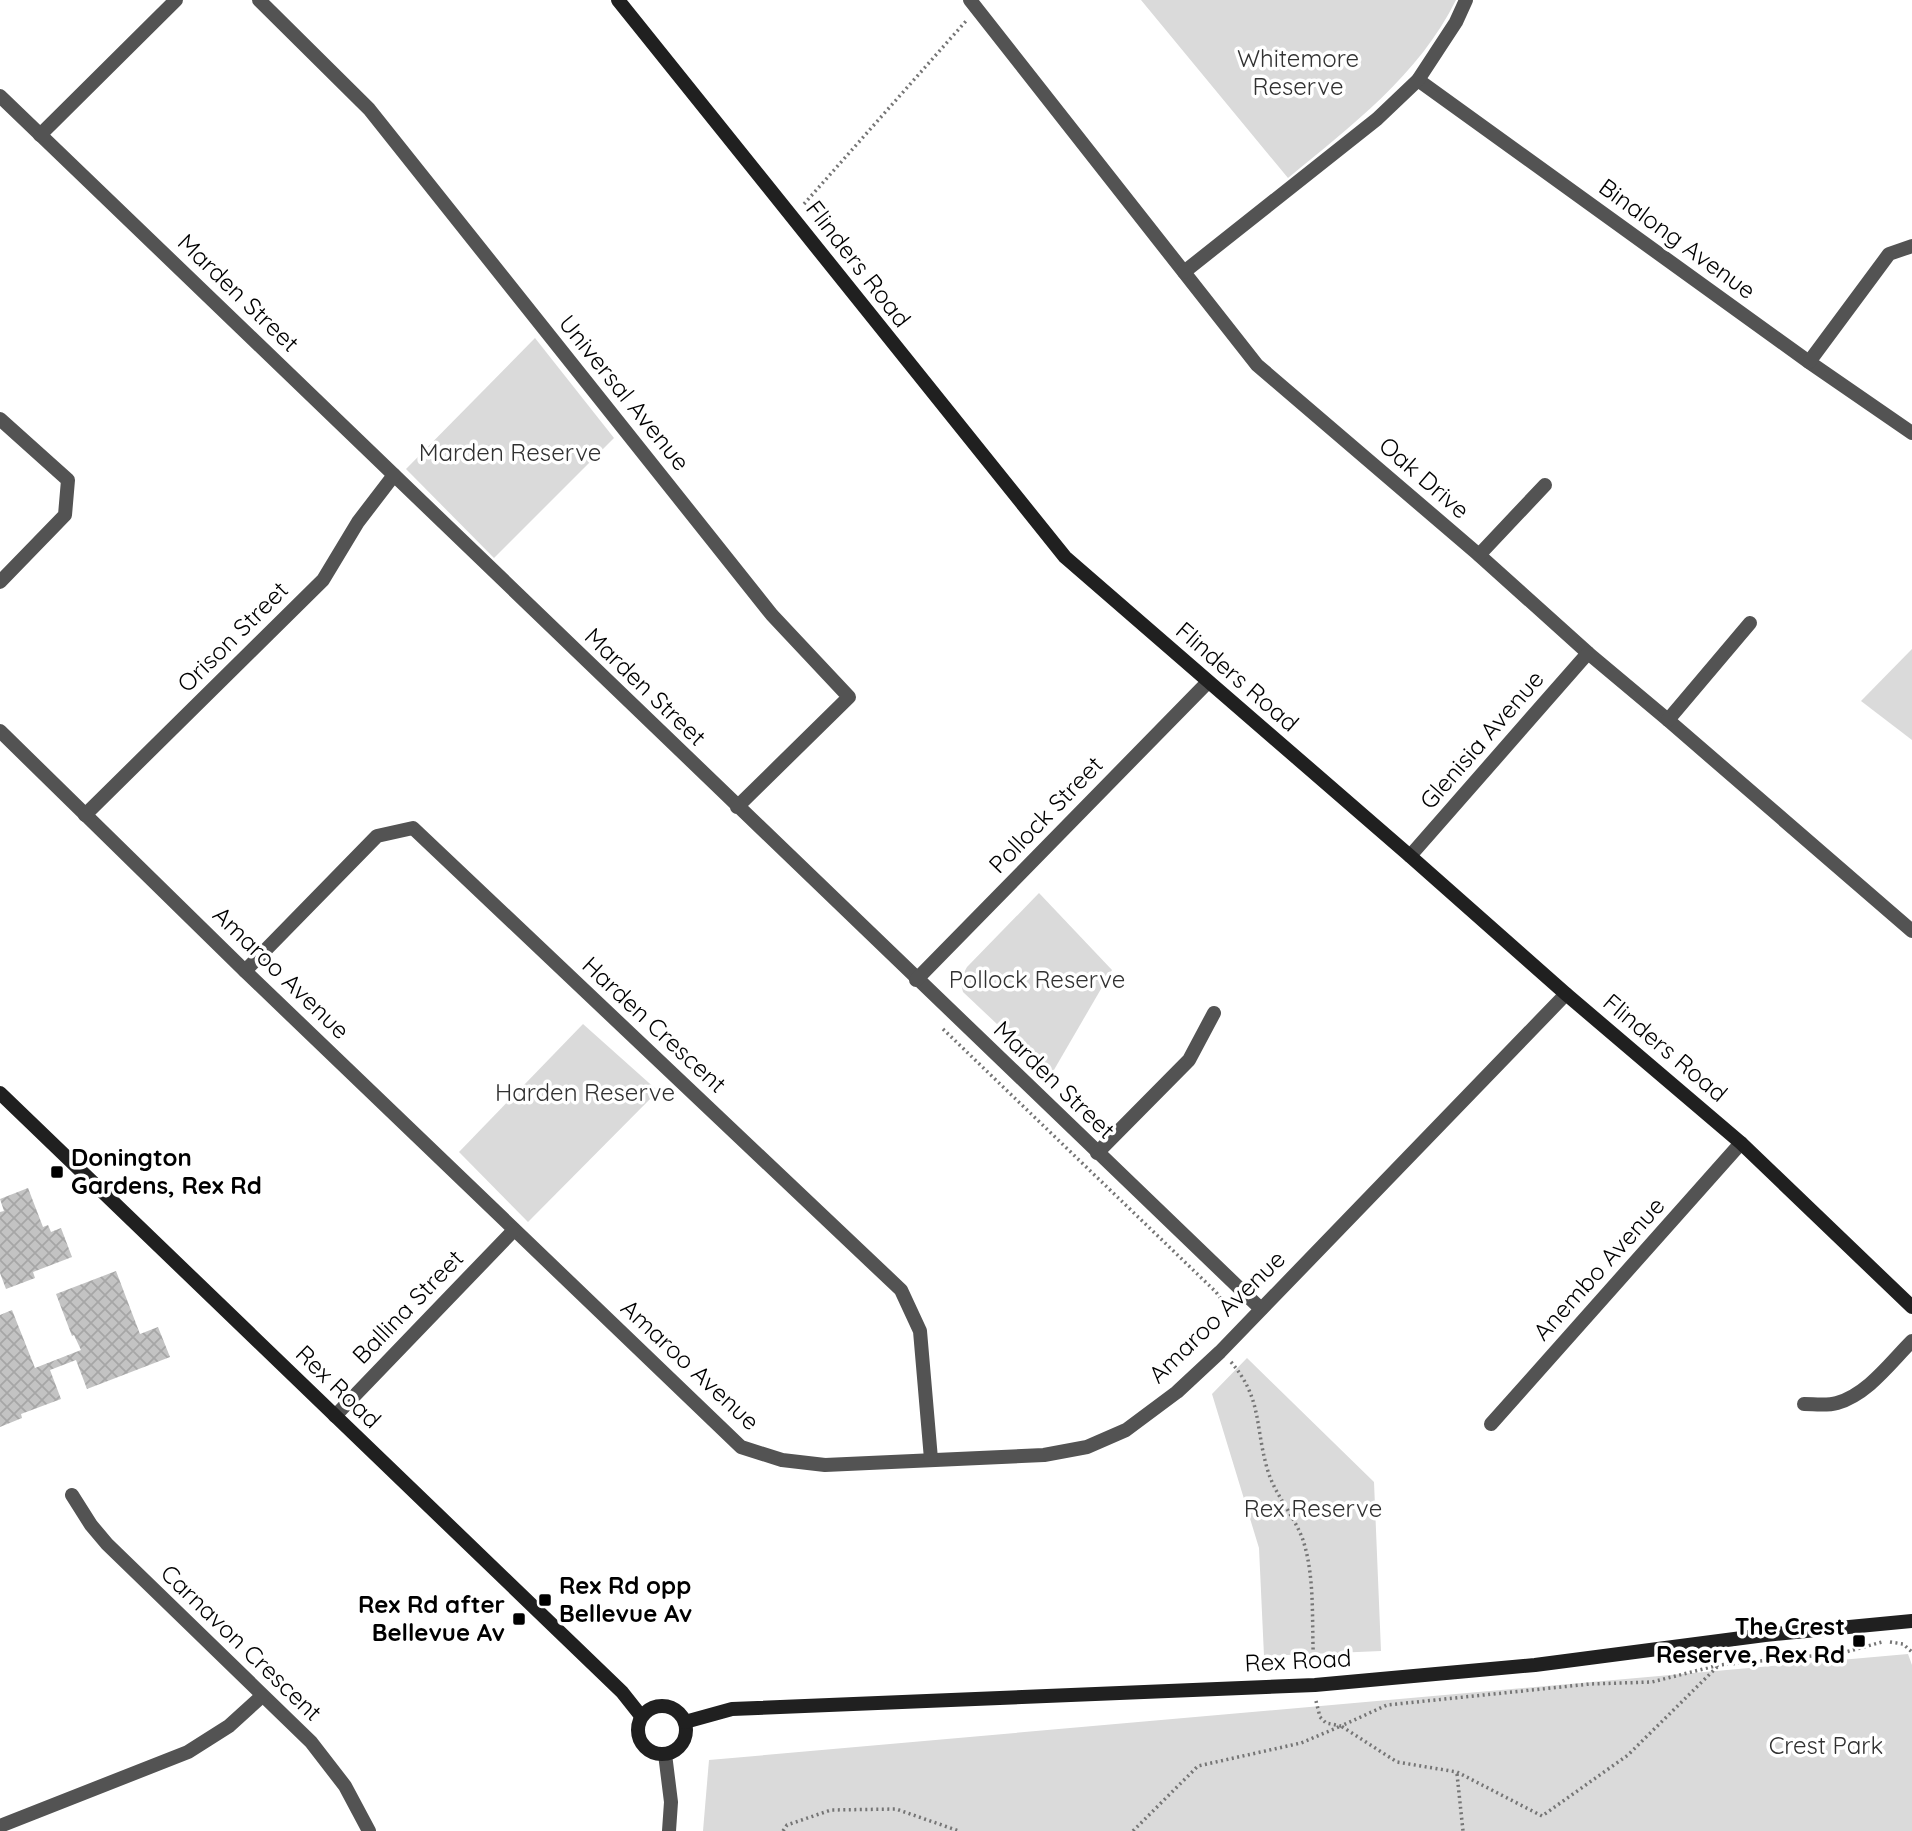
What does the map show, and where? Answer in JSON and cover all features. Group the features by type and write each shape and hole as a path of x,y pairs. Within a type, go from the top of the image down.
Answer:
{"street":[{"path":"40,135 176,0"},
{"name":"Universal Avenue","path":"259,0 369,109 772,615 849,697 737,807"},
{"name":"Flinders Road","path":"618,0 1065,557 1207,683 1741,1143 1912,1307"},
{"name":"Oak Drive","path":"970,0 1257,365 1479,555 1587,653 1912,931"},
{"path":"1184,272 1377,120 1418,80 1456,22 1466,0"},
{"name":"Binalong Avenue","path":"1418,80 1809,362 1912,433"},
{"name":"Marden Street","path":"0,96 1261,1309"},
{"path":"1809,362 1889,254 1912,246"},
{"path":"0,419 68,480 65,515 0,582"},
{"name":"Orison Street","path":"85,815 323,580 358,522 394,475"},
{"path":"1479,555 1545,485"},
{"path":"1668,720 1750,623"},
{"name":"Glenisia Avenue","path":"1410,856 1587,653"},
{"name":"Pollock Street","path":"916,980 1207,683"},
{"name":"Amaroo Avenue","path":"0,731 513,1230 741,1447 782,1460 825,1465 1044,1455 1087,1447 1126,1430 1177,1392 1220,1352 1566,994"},
{"name":"Harden Crescent","path":"245,971 377,836 413,828 901,1290 920,1331 931,1459"},
{"path":"1097,1153 1189,1060 1214,1013"},
{"name":"Rex Road","path":"0,1093 622,1692 641,1716"},
{"name":"Anembo Avenue","path":"1492,1424 1741,1143"},
{"name":"Ballina Street","path":"335,1416 513,1230"},
{"path":"1804,1404 1834,1404 1850,1398 1872,1382 1912,1341"},
{"name":"Carnavon Crescent","path":"72,1494 90,1525 107,1544 311,1742 345,1786 369,1831"},
{"name":"Rex Road","path":"685,1722 732,1709 1315,1685 1535,1665 1765,1635 1912,1621"},
{"path":"0,1826 188,1752 229,1726 262,1696"},
{"path":"661,1705 676,1710 685,1722 686,1730 682,1743 665,1755 649,1751 639,1740 637,1732 641,1716 653,1707 661,1705"},
{"path":"665,1755 671,1802 669,1831"}],"path":[{"path":"805,202 967,19"},
{"path":"943,1029 1216,1293 1228,1309 1227,1323"},
{"path":"1229,1360 1242,1375 1251,1394 1269,1475 1293,1518 1309,1562 1314,1665"},
{"path":"1133,1831 1198,1766 1301,1743 1387,1705 1590,1684 1652,1682 1719,1665 1842,1653 1887,1641 1903,1644 1912,1652"},
{"path":"1316,1704 1320,1717 1326,1723 1341,1726 1396,1762 1457,1772 1542,1816 1628,1755 1719,1665"},
{"path":"1457,1772 1463,1831"},
{"path":"783,1831 787,1825 831,1810 896,1810 959,1831"}],"green space":[{"name":"Whitemore Reserve","path":"1141,0 1456,0 1441,27 1403,76 1359,119 1288,178"},
{"name":"Marden Reserve","path":"535,338 614,438 494,558 406,469"},
{"path":"1912,649 1912,740 1861,701"},
{"name":"Pollock Reserve","path":"1039,893 1112,970 1051,1075 963,992 960,980 967,967"},
{"name":"Harden Reserve","path":"583,1024 658,1091 528,1222 459,1152"},
{"name":"Rex Reserve","path":"1247,1358 1374,1482 1381,1651 1264,1656 1259,1548 1212,1394"},
{"name":"Crest Park","path":"1908,1654 1912,1665 1912,1831 703,1831 709,1760"}],"building":[{"path":"28,1188 43,1227 48,1225 51,1232 61,1228 72,1257 33,1272 35,1278 6,1289 0,1273 0,1212 4,1211 0,1199"},
{"path":"116,1271 140,1334 158,1327 170,1357 87,1389 76,1360 50,1370 61,1399 21,1414 22,1418 0,1427 0,1315 12,1310 35,1368 81,1350 74,1335 72,1336 56,1294"}],"place":[{"name":"Donington Gardens, Rex Rd","path":"57,1172"},
{"name":"Rex Rd opp Bellevue Av","path":"545,1600"},
{"name":"Rex Rd after Bellevue Av","path":"519,1619"},
{"name":"The Crest Reserve, Rex Rd","path":"1859,1641"}]}
